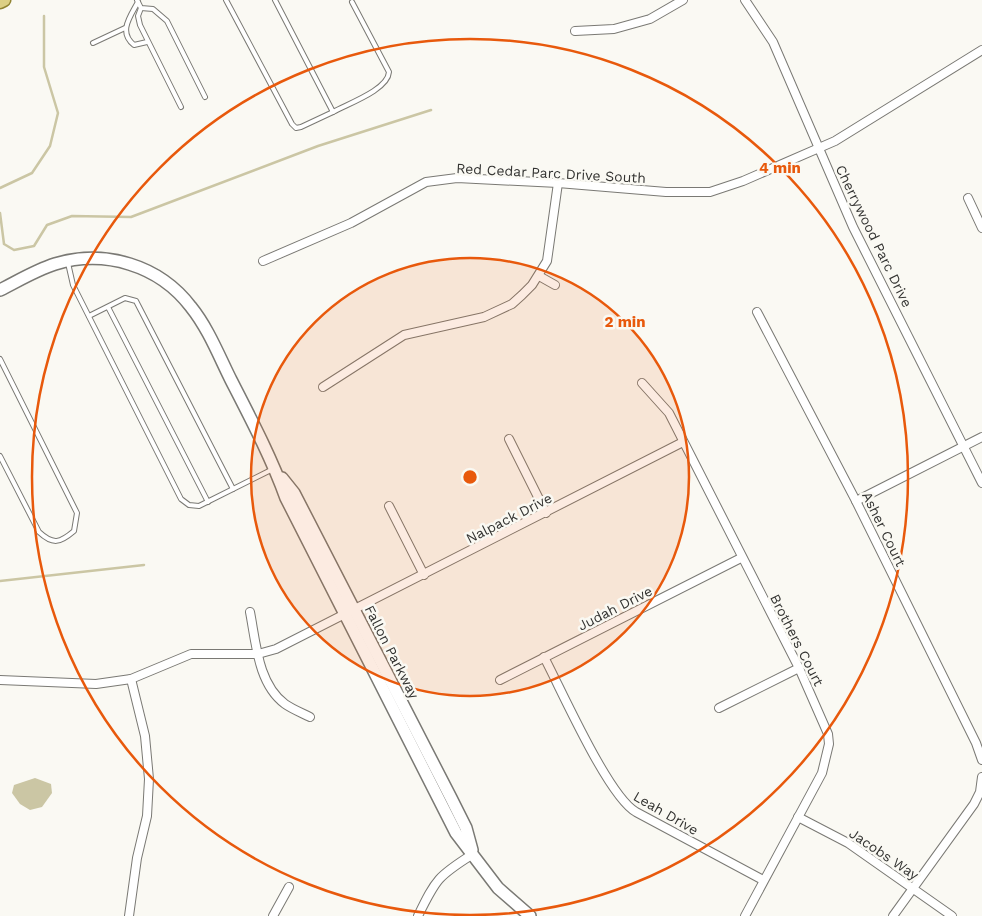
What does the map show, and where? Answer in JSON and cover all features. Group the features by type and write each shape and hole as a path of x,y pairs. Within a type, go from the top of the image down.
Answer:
{"main road":[{"path":"0,2 4,0"}],"street":[{"path":"575,31 614,29 650,19 683,0"},
{"name":"Cherrywood Parc Drive","path":"744,0 772,42 853,227 982,483"},
{"name":"Red Cedar Parc Drive South","path":"263,261 351,223 426,182 457,178 558,183 666,192 710,192 743,181 835,141 982,50"},
{"path":"323,387 404,335 484,317 512,304 539,276 547,261 558,183"},
{"path":"968,198 982,228"},
{"name":"Fallon Parkway","path":"0,290 42,268 67,261 89,258 119,261 153,273 177,291 192,307 203,325 275,468 294,493 350,612 466,828 474,854 498,888 530,916"},
{"path":"539,276 555,285"},
{"name":"Asher Court","path":"757,312 856,500 976,743 982,760"},
{"name":"Brothers Court","path":"642,383 669,413 741,558 799,668 825,724 829,744 822,773 745,916"},
{"path":"856,500 982,437"},
{"path":"509,438 546,512"},
{"name":"Nalpack Drive","path":"0,680 53,684 96,684 131,679 191,654 258,654 276,650 683,442"},
{"path":"389,506 424,576"},
{"name":"Judah Drive","path":"500,680 741,558"},
{"path":"250,612 262,671 271,688 285,704 310,717"},
{"name":"Leah Drive","path":"544,657 607,777 623,802 636,812 763,880"},
{"path":"719,708 799,668"},
{"path":"128,916 137,858 147,816 149,779 145,736 131,679"},
{"path":"892,916 981,793 982,777"},
{"name":"Jacobs Way","path":"798,817 848,843 952,916"},
{"path":"418,916 436,880 445,872 474,854"},
{"path":"273,916 289,887"}],"lane":[{"path":"226,0 292,124 296,128 301,128 381,87 388,77 388,72 352,2"},
{"path":"275,0 333,112"},
{"path":"137,1 141,8"},
{"path":"137,1 125,28 127,39 134,45 147,42"},
{"path":"141,8 138,16 147,42 180,107"},
{"path":"141,8 153,10 167,21 205,97"},
{"path":"93,43 125,28"},
{"path":"67,261 73,285 180,499 189,505 199,506 275,468"},
{"path":"89,316 125,298 136,301 233,489"},
{"path":"108,307 208,502"},
{"path":"0,359 77,513 74,531 66,538 57,542 48,540 39,532 0,456"}],"shaded area":[{"path":"35,778 51,784 52,793 42,807 30,810 20,804 12,793 14,785"}],"waterway":[{"path":"0,188 32,173 50,146 58,113 44,67 44,16"},
{"path":"0,213 4,244 14,250 34,246 47,225 72,216 131,217 318,146 431,110"},
{"path":"0,581 144,565"}]}
